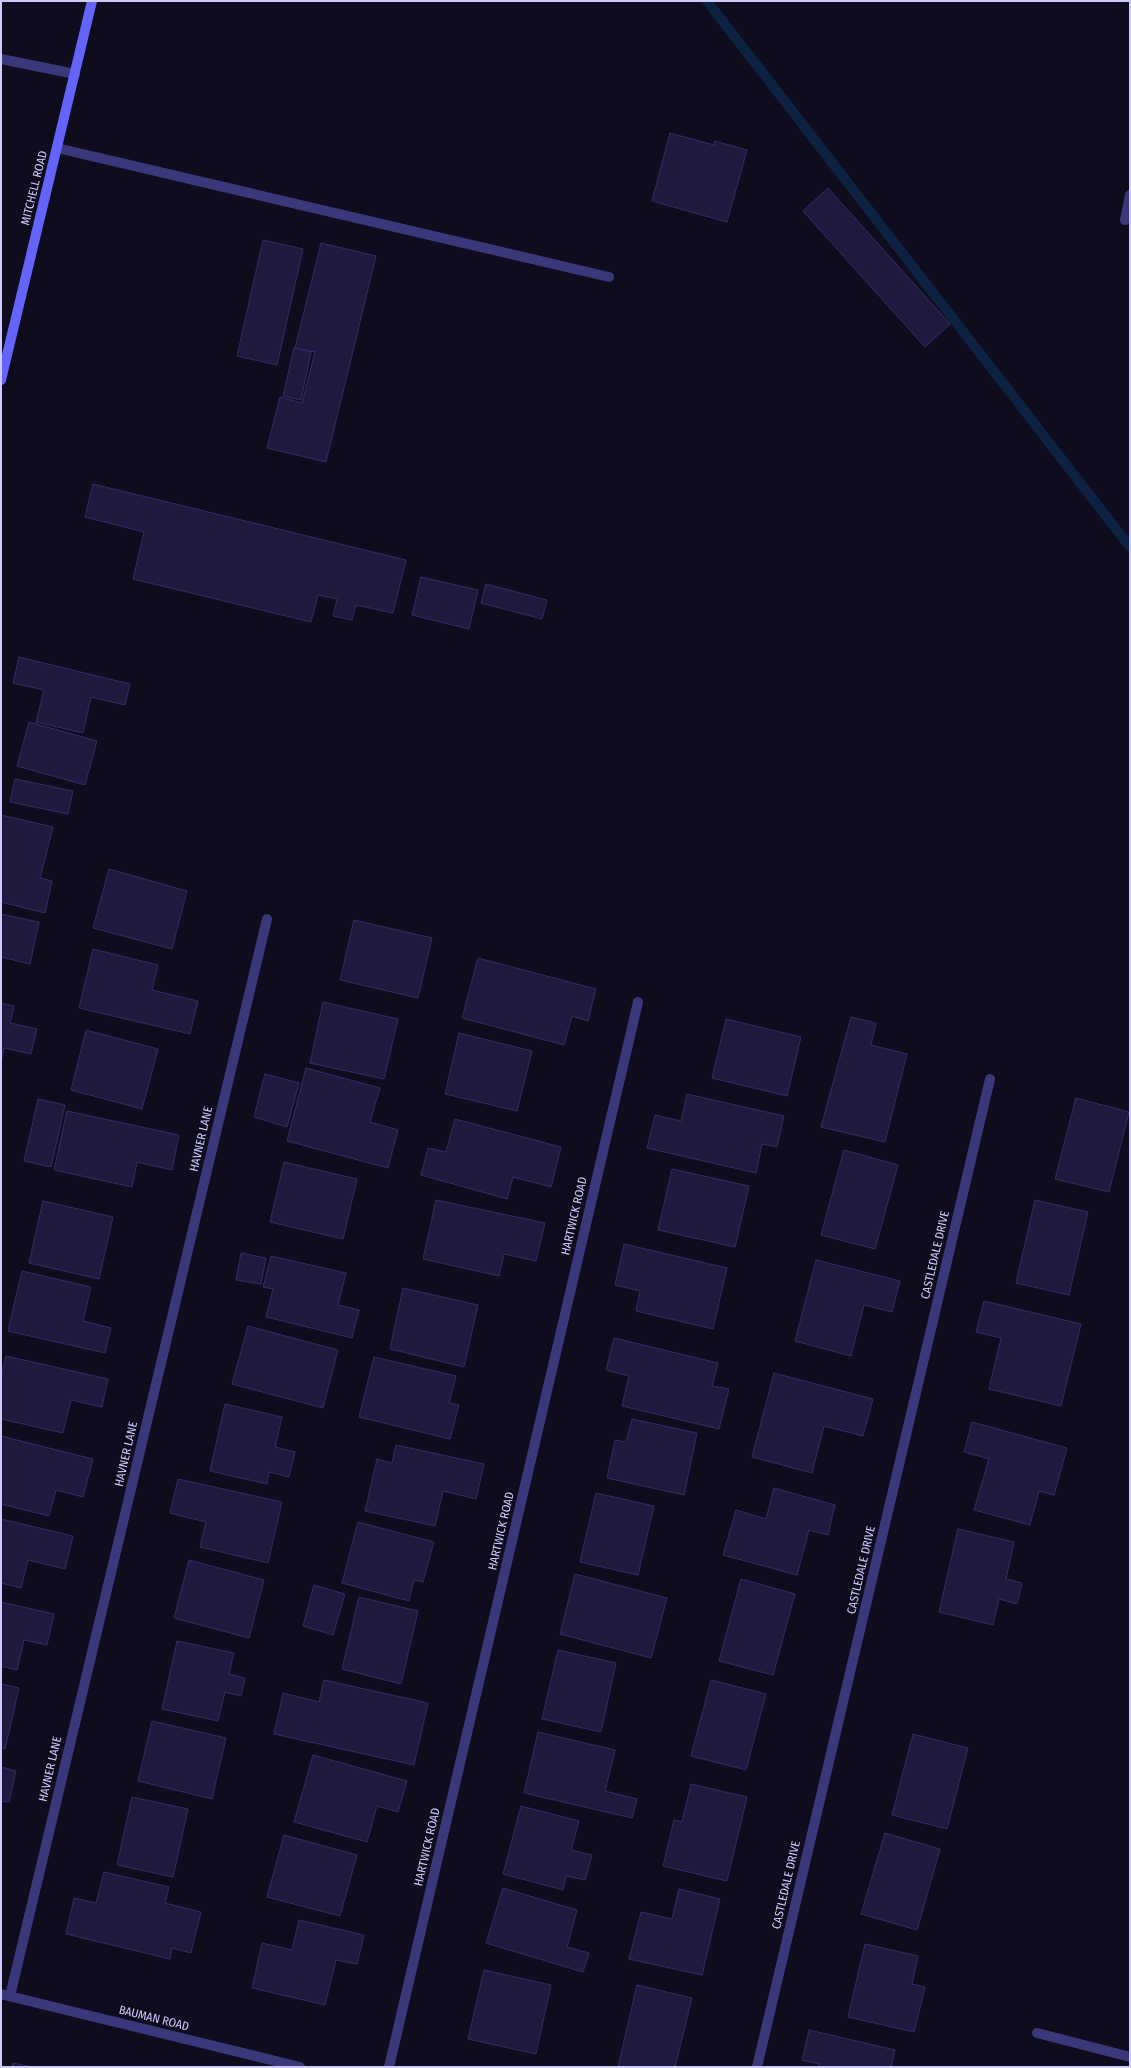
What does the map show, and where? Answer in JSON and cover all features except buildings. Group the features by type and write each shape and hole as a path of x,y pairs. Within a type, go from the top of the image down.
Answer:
{"street":[{"name":"MITCHELL ROAD","path":"1,380 92,1"},
{"path":"1,58 75,74"},
{"path":"57,148 609,277"},
{"path":"1125,220 1130,195"},
{"name":"HAVNER LANE","path":"5,1995 267,919"},
{"name":"HARTWICK ROAD","path":"389,2067 638,1002"},
{"name":"CASTLEDALE DRIVE","path":"757,2067 990,1079"},
{"name":"BAUMAN ROAD","path":"5,1995 300,2067"},
{"path":"1037,2033 1130,2057"}],"waterway":[{"path":"707,1 1130,547"}]}
